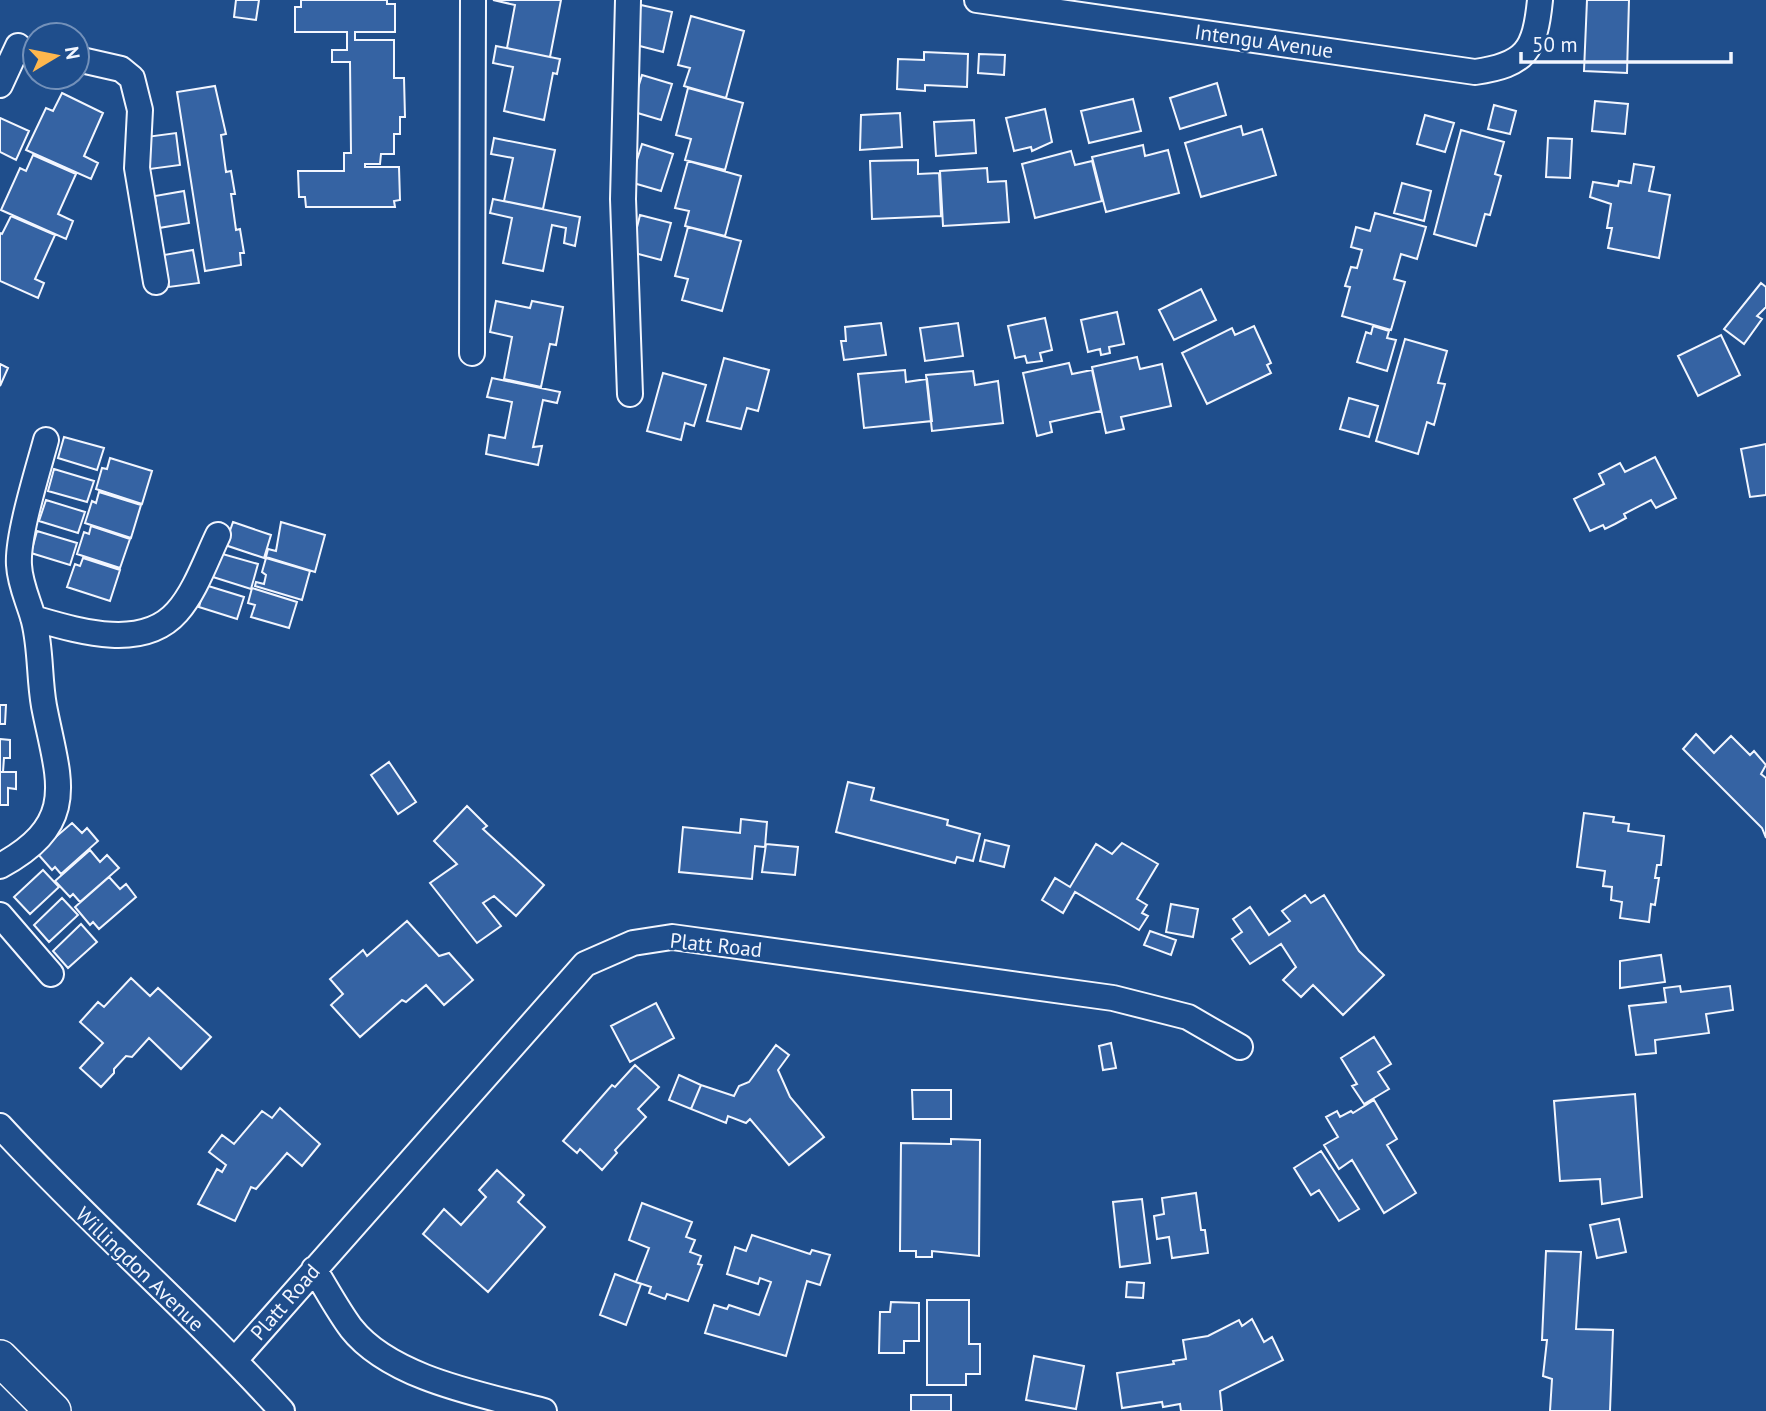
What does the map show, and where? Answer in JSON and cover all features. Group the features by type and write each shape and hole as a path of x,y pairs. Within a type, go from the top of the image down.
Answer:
{"main road":[{"path":"0,1358 53,1411"}],"street":[{"path":"472,353 473,0"},
{"path":"628,0 624,199 630,394"},
{"name":"Intengu Avenue","path":"977,0 1475,72 1511,65 1526,53 1535,35 1540,0"},
{"path":"0,85 18,46"},
{"path":"91,62 121,69 132,78 140,110 138,176 156,282"},
{"path":"0,866 30,844 53,820 61,782 44,704 33,618 24,595 18,563 46,440"},
{"path":"33,618 90,634 133,633 161,625 178,612 218,535"},
{"path":"0,915 51,975"},
{"name":"Platt Road","path":"235,1360 584,964 633,943 672,937 1113,998 1188,1017 1240,1047"},
{"name":"Willingdon Avenue","path":"0,1126 68,1201 235,1360 282,1411"},
{"path":"314,1269 352,1328 382,1357 469,1391 544,1411"}],"building":[{"path":"236,0 259,0 256,20 234,17"},
{"path":"301,0 387,0 387,4 395,4 395,32 355,32 355,40 394,40 394,78 404,78 405,117 400,117 400,134 394,134 394,154 381,154 380,164 365,164 365,167 399,167 400,200 394,201 395,207 306,207 305,197 299,197 298,171 344,171 344,153 351,153 350,62 332,62 332,50 347,50 347,32 295,32 295,7 301,7"},
{"path":"493,0 561,0 550,57 507,48 515,5"},
{"path":"1587,0 1629,0 1627,73 1584,71"},
{"path":"641,5 672,12 663,52 632,44"},
{"path":"691,16 744,31 726,98 684,86 690,68 678,65"},
{"path":"496,46 560,59 557,74 553,73 544,120 504,111 513,67 493,63"},
{"path":"924,52 968,54 967,87 925,85 925,91 897,89 898,59 924,60"},
{"path":"979,54 1005,55 1004,75 978,73"},
{"path":"642,75 672,84 661,120 631,111"},
{"path":"1217,83 1226,115 1180,129 1170,98"},
{"path":"215,86 226,134 221,135 226,172 231,171 235,194 231,194 236,230 240,229 244,253 240,253 241,265 205,271 177,92"},
{"path":"688,88 743,103 725,170 685,160 691,139 676,135"},
{"path":"62,93 103,113 84,156 98,163 91,179 26,150 46,108 53,111"},
{"path":"1133,99 1141,131 1089,143 1081,111"},
{"path":"1595,101 1628,104 1625,134 1592,131"},
{"path":"1494,105 1516,111 1510,134 1488,129"},
{"path":"1045,109 1052,142 1032,151 1031,147 1014,151 1006,118"},
{"path":"900,113 902,147 860,150 861,115"},
{"path":"1425,115 1454,123 1445,152 1417,144"},
{"path":"0,118 29,131 16,160 0,152"},
{"path":"974,120 976,153 936,156 934,122"},
{"path":"1241,126 1243,135 1262,129 1276,175 1201,197 1185,143"},
{"path":"1461,130 1504,142 1495,174 1501,176 1490,215 1485,214 1476,246 1434,234"},
{"path":"176,133 180,165 150,169 146,137"},
{"path":"494,138 555,150 543,209 504,201 513,158 491,154"},
{"path":"1548,138 1572,139 1570,178 1546,177"},
{"path":"642,144 673,154 661,191 630,182"},
{"path":"1143,145 1145,156 1168,150 1179,193 1106,212 1092,157"},
{"path":"1071,151 1075,165 1092,161 1102,201 1035,218 1022,164"},
{"path":"33,155 76,174 58,214 73,221 66,239 1,210 20,168 26,171"},
{"path":"918,160 918,174 939,173 941,216 872,219 870,161"},
{"path":"688,161 741,176 725,236 685,226 689,211 675,208"},
{"path":"1634,164 1654,167 1649,191 1670,195 1659,258 1608,248 1612,228 1607,228 1611,204 1590,197 1593,182 1618,186 1619,181 1631,183"},
{"path":"987,168 988,182 1006,181 1009,222 943,226 940,171"},
{"path":"1402,183 1431,191 1424,221 1394,213"},
{"path":"184,191 189,223 159,228 155,196"},
{"path":"493,199 580,217 575,246 564,243 566,228 552,225 543,271 503,263 512,218 490,213"},
{"path":"1375,213 1426,227 1417,259 1401,254 1394,279 1405,282 1391,330 1342,316 1350,287 1345,286 1351,267 1357,268 1362,250 1351,247 1356,227 1370,231"},
{"path":"640,215 671,223 661,260 631,252"},
{"path":"11,216 55,235 35,279 44,283 38,298 0,281 0,233 2,234"},
{"path":"688,227 741,241 722,311 682,300 688,279 675,276"},
{"path":"193,250 199,283 169,287 164,255"},
{"path":"1761,283 1766,287 1766,307 1757,316 1762,319 1744,344 1724,329"},
{"path":"1201,289 1216,320 1174,340 1159,310"},
{"path":"496,301 530,308 532,301 563,307 556,345 550,344 541,387 504,379 512,337 490,332"},
{"path":"1117,312 1124,344 1109,347 1110,353 1101,355 1100,349 1088,352 1081,320"},
{"path":"1045,318 1052,350 1040,353 1042,361 1027,363 1025,356 1015,358 1008,326"},
{"path":"881,323 886,355 844,360 841,341 846,341 845,327"},
{"path":"958,323 963,356 925,361 920,328"},
{"path":"1254,326 1271,363 1267,365 1271,373 1207,404 1182,353 1232,328 1235,335"},
{"path":"1373,326 1389,331 1387,338 1396,340 1387,371 1357,362 1366,332 1371,334"},
{"path":"1721,335 1740,375 1698,396 1678,356"},
{"path":"1405,339 1447,351 1438,383 1445,384 1434,425 1427,422 1418,454 1376,441"},
{"path":"1137,357 1140,369 1162,364 1171,406 1121,417 1124,429 1106,433 1092,367"},
{"path":"724,358 769,370 758,411 747,408 741,429 707,421"},
{"path":"1069,363 1072,374 1092,370 1101,411 1050,422 1052,432 1037,436 1023,373"},
{"path":"0,364 8,368 0,386"},
{"path":"905,370 906,382 927,379 932,421 864,428 858,374"},
{"path":"973,371 975,385 998,381 1003,423 932,431 926,375"},
{"path":"663,373 706,385 694,426 685,423 681,440 647,431"},
{"path":"492,378 560,392 557,403 543,400 533,447 542,446 538,465 486,454 489,435 505,438 512,402 487,397"},
{"path":"1349,398 1378,406 1369,437 1340,429"},
{"path":"64,437 104,448 97,470 58,458"},
{"path":"1766,444 1766,495 1750,497 1741,449"},
{"path":"1655,457 1676,498 1656,508 1651,500 1624,514 1626,518 1615,524 1605,529 1603,525 1590,531 1574,499 1604,484 1599,474 1620,463 1625,472"},
{"path":"110,458 152,471 142,504 96,489 102,468 107,469"},
{"path":"54,469 94,481 87,502 48,491"},
{"path":"99,492 141,505 131,538 85,523 92,501 96,503"},
{"path":"46,500 85,512 78,533 39,521"},
{"path":"233,522 271,535 264,558 225,545"},
{"path":"281,522 325,535 315,572 266,557 268,549 276,551"},
{"path":"91,526 130,539 120,568 77,554 84,532 89,534"},
{"path":"37,531 77,543 70,565 31,553"},
{"path":"219,553 258,564 251,589 213,577"},
{"path":"83,558 120,570 110,601 67,587 75,564 80,566"},
{"path":"266,558 310,571 302,600 255,586 256,582 264,584 266,575 262,572"},
{"path":"205,585 244,597 237,619 199,607"},
{"path":"252,588 297,602 289,628 251,617 255,605 248,603"},
{"path":"0,705 6,705 5,724 0,724"},
{"path":"1696,734 1714,753 1731,736 1750,755 1754,751 1766,765 1761,774 1766,778 1766,838 1762,828 1683,749"},
{"path":"0,739 10,740 10,758 4,758 3,772 0,772"},
{"path":"389,762 416,802 398,814 371,775"},
{"path":"0,772 16,772 16,789 8,788 8,805 0,805"},
{"path":"848,782 874,788 871,800 948,820 947,825 980,834 973,861 957,857 955,863 836,832"},
{"path":"467,806 487,826 483,829 544,885 516,916 494,896 483,903 501,926 477,943 430,883 457,864 434,841"},
{"path":"1584,813 1614,817 1613,822 1629,824 1628,831 1664,836 1661,865 1657,865 1655,878 1659,878 1655,905 1651,904 1649,922 1620,918 1622,902 1611,900 1612,887 1603,886 1605,871 1577,867"},
{"path":"741,819 767,822 765,847 755,846 752,879 679,872 683,827 740,833"},
{"path":"72,823 82,833 87,828 98,841 61,874 55,867 52,870 37,853"},
{"path":"985,840 1009,846 1004,867 980,861"},
{"path":"1122,843 1158,864 1137,899 1147,905 1142,913 1148,916 1139,930 1075,892 1063,913 1042,900 1055,878 1070,887 1096,844 1112,854"},
{"path":"766,844 798,847 795,875 762,872"},
{"path":"90,850 100,862 107,855 119,868 80,902 73,894 70,897 55,881"},
{"path":"43,870 59,887 30,914 14,897"},
{"path":"109,877 120,889 126,884 136,897 99,929 93,922 90,925 75,907"},
{"path":"1305,895 1311,903 1324,895 1359,951 1384,975 1343,1015 1313,985 1301,997 1283,980 1296,967 1281,944 1250,964 1232,939 1242,932 1233,919 1250,907 1269,935 1290,921 1282,911"},
{"path":"62,898 78,915 49,942 34,925"},
{"path":"1171,904 1198,909 1193,937 1166,932"},
{"path":"407,921 439,956 449,953 473,980 444,1005 426,985 406,1002 402,1000 360,1037 331,1005 343,994 330,979 363,950 367,956"},
{"path":"81,924 97,942 68,968 53,951"},
{"path":"1150,931 1176,940 1171,955 1144,945"},
{"path":"1661,955 1665,982 1620,988 1620,961"},
{"path":"131,978 150,996 158,988 211,1037 181,1069 149,1038 132,1057 126,1056 101,1087 80,1068 103,1043 80,1022 98,1002 104,1007"},
{"path":"1680,986 1681,992 1730,986 1733,1010 1706,1014 1709,1033 1655,1040 1656,1053 1636,1055 1629,1006 1666,1002 1664,988"},
{"path":"656,1003 674,1038 630,1062 611,1026"},
{"path":"1374,1037 1391,1064 1378,1072 1389,1089 1364,1104 1352,1086 1357,1084 1341,1058"},
{"path":"1111,1043 1116,1068 1103,1070 1099,1046"},
{"path":"776,1045 789,1055 778,1070 790,1097 824,1137 789,1165 750,1119 746,1123 728,1116 726,1123 691,1109 701,1085 734,1096 739,1086 749,1082"},
{"path":"635,1065 659,1087 638,1109 646,1117 615,1150 617,1153 602,1170 580,1149 577,1153 563,1141 612,1085 615,1087"},
{"path":"679,1075 701,1085 691,1109 669,1100"},
{"path":"912,1090 951,1090 951,1119 913,1119"},
{"path":"1635,1094 1642,1197 1602,1204 1600,1179 1560,1181 1554,1101"},
{"path":"1374,1100 1397,1139 1387,1145 1416,1193 1384,1213 1352,1160 1339,1169 1324,1145 1338,1137 1326,1117 1337,1111 1340,1117 1351,1111 1353,1113"},
{"path":"280,1108 320,1144 302,1166 287,1153 256,1189 251,1187 235,1221 198,1204 217,1169 222,1172 226,1165 209,1152 222,1135 234,1144 262,1111 272,1118"},
{"path":"951,1139 980,1140 979,1256 932,1251 932,1257 916,1257 916,1251 900,1251 901,1143 951,1144"},
{"path":"1321,1151 1359,1209 1339,1221 1319,1190 1311,1195 1294,1168"},
{"path":"497,1170 524,1195 518,1202 545,1227 488,1292 423,1234 444,1209 461,1225 486,1197 479,1190"},
{"path":"1196,1193 1201,1230 1205,1230 1208,1253 1172,1258 1169,1237 1157,1239 1154,1216 1164,1214 1162,1198"},
{"path":"1142,1199 1150,1263 1120,1267 1113,1202"},
{"path":"642,1203 692,1222 686,1237 695,1240 690,1252 701,1256 698,1264 702,1265 688,1301 667,1294 665,1299 649,1293 651,1287 636,1282 649,1248 629,1240"},
{"path":"1619,1219 1626,1252 1597,1258 1590,1225"},
{"path":"752,1235 810,1254 812,1250 830,1255 820,1285 807,1281 786,1356 705,1333 714,1305 727,1309 729,1305 759,1315 771,1282 760,1278 758,1284 727,1274 735,1247 746,1251"},
{"path":"1546,1251 1581,1252 1576,1329 1613,1330 1610,1411 1550,1411 1552,1379 1543,1376 1547,1340 1542,1340"},
{"path":"615,1274 641,1284 626,1325 600,1315"},
{"path":"1127,1282 1144,1283 1143,1298 1126,1297"},
{"path":"927,1300 969,1300 969,1344 980,1344 980,1374 966,1374 966,1385 927,1385"},
{"path":"891,1302 919,1303 919,1341 904,1341 904,1353 879,1353 880,1312 890,1312"},
{"path":"1252,1319 1264,1342 1272,1337 1283,1360 1220,1391 1222,1411 1181,1411 1180,1404 1163,1407 1162,1402 1122,1408 1117,1373 1174,1364 1173,1361 1186,1359 1183,1340 1208,1336 1239,1320 1242,1326"},
{"path":"1034,1356 1084,1366 1076,1409 1026,1400"},
{"path":"911,1395 951,1395 951,1411 911,1411"}]}
